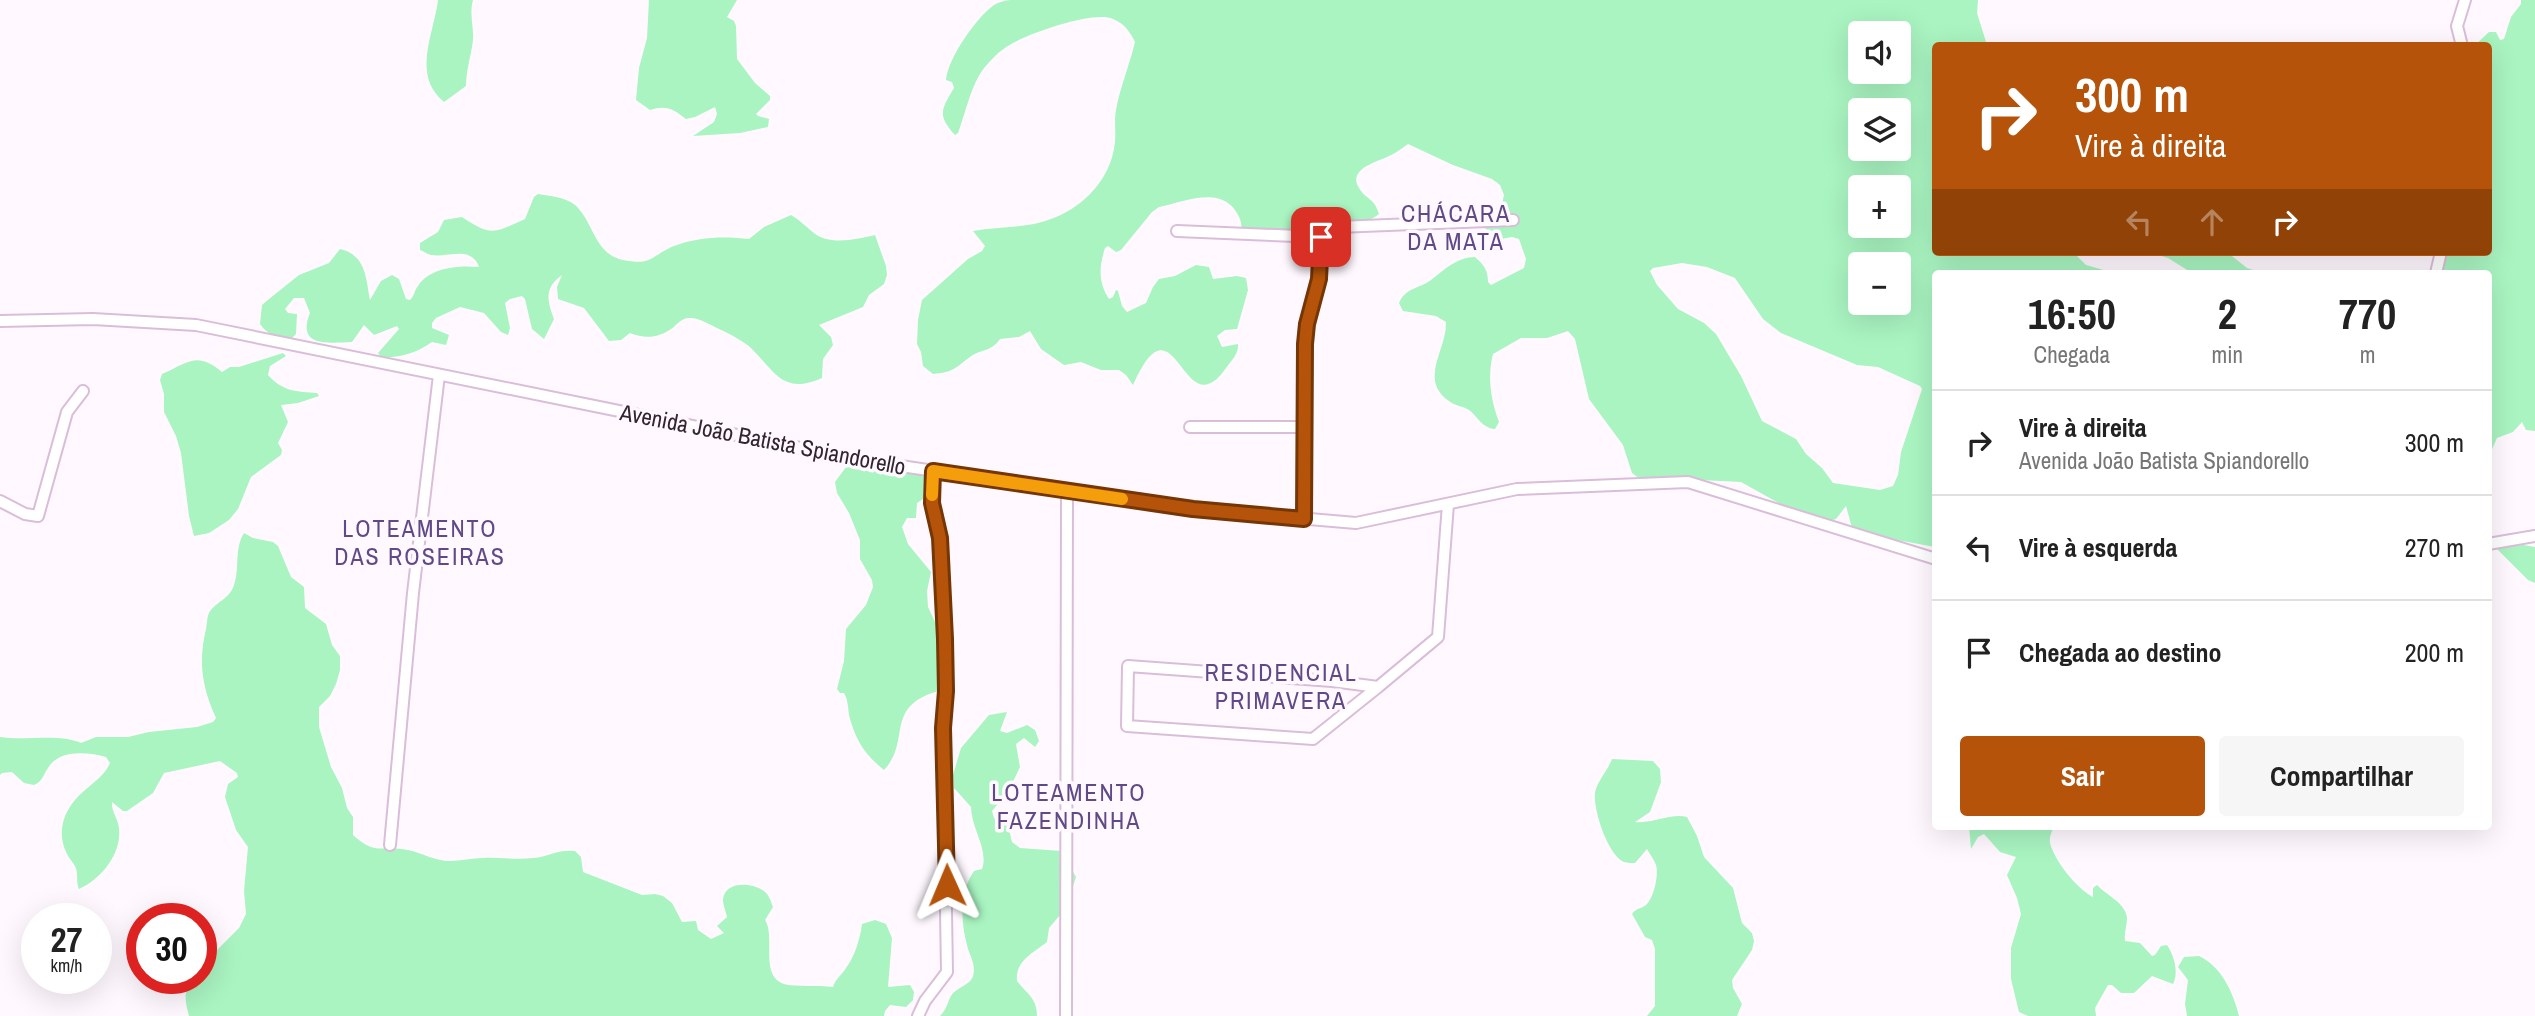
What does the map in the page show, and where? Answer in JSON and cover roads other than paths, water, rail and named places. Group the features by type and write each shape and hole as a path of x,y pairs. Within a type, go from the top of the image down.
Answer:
{"street":[{"path":"2461,42 2457,26 2465,0"},
{"path":"1304,519 1307,324 1319,279 1321,237 1328,230 1338,227 1513,220"},
{"path":"1177,232 1321,237"},
{"name":"Avenida João Batista Spiandorello","path":"0,321 93,319 196,325 846,458 1193,509 1356,523 1517,489 1689,482 1932,558"},
{"path":"390,845 414,593 439,375"},
{"path":"0,501 25,514 38,516 67,412 83,391"},
{"path":"1190,427 1305,427"},
{"path":"918,1016 925,1001 947,972 943,728 946,691 945,639 940,538 932,503 933,471"},
{"path":"1066,1016 1067,491"},
{"path":"1378,687 1332,681 1128,666 1127,726 1313,739 1378,687 1438,637 1448,504"},
{"path":"2492,543 2535,536"}],"district":[{"name":"CHÁCARA DA MATA","path":"1456,227"},
{"name":"LOTEAMENTO DAS ROSEIRAS","path":"420,542"},
{"name":"RESIDENCIAL PRIMAVERA","path":"1281,686"},
{"name":"LOTEAMENTO FAZENDINHA","path":"1069,806"}]}
